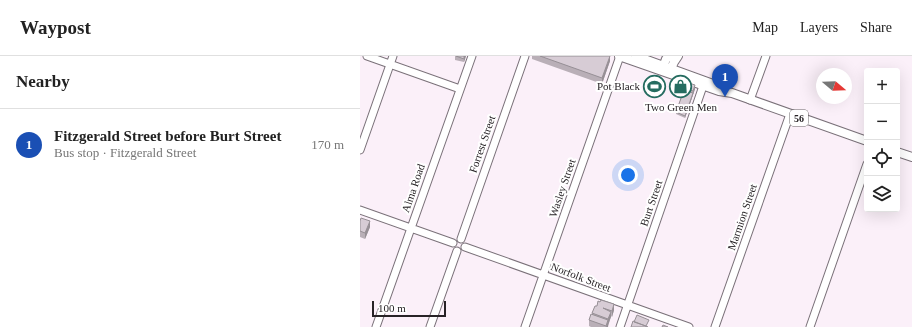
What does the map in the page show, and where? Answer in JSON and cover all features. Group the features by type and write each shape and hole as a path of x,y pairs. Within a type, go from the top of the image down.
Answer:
{"main road":[{"name":"56","path":"619,56 721,86 732,93 750,100 864,140"},
{"name":"56","path":"636,56 703,86 719,92 732,93"},
{"path":"666,70 666,59 670,56"},
{"path":"666,70 678,56"},
{"path":"900,153 911,155"}],"street":[{"path":"367,56 460,89"},
{"path":"360,150 393,56"},
{"name":"Alma Road","path":"376,327 472,56"},
{"name":"Forrest Street","path":"461,239 525,56"},
{"name":"Wasley Street","path":"525,327 619,56"},
{"path":"750,100 766,56"},
{"name":"Burt Street","path":"620,327 703,86"},
{"name":"Marmion Street","path":"715,327 790,114"},
{"path":"810,327 864,173"},
{"path":"360,210 453,243"},
{"path":"453,243 458,239 464,241 465,247 462,251 457,251"},
{"path":"453,243 454,249 457,251"},
{"name":"Norfolk Street","path":"465,247 689,327"},
{"path":"430,327 457,251"}],"building":[{"path":"456,56 464,56 464,59"},
{"path":"540,56 610,56 602,78"},
{"path":"686,82 695,85 693,91 684,88"},
{"path":"684,90 693,93 685,116 676,112"},
{"path":"361,218 370,221 365,233 360,231"},
{"path":"601,300 614,304 612,311 603,308 611,312 608,319 592,313 595,306 597,306 598,301 600,302"},
{"path":"591,314 608,320 606,326 589,320"},
{"path":"637,315 649,320 646,326 634,322"},
{"path":"633,321 648,327 631,327"}],"place":[{"name":"Pot Black","path":"655,86"},
{"name":"Two Green Men","path":"681,87"},
{"name":"Fitzgerald Street before Burt Street","path":"725,97"}]}
